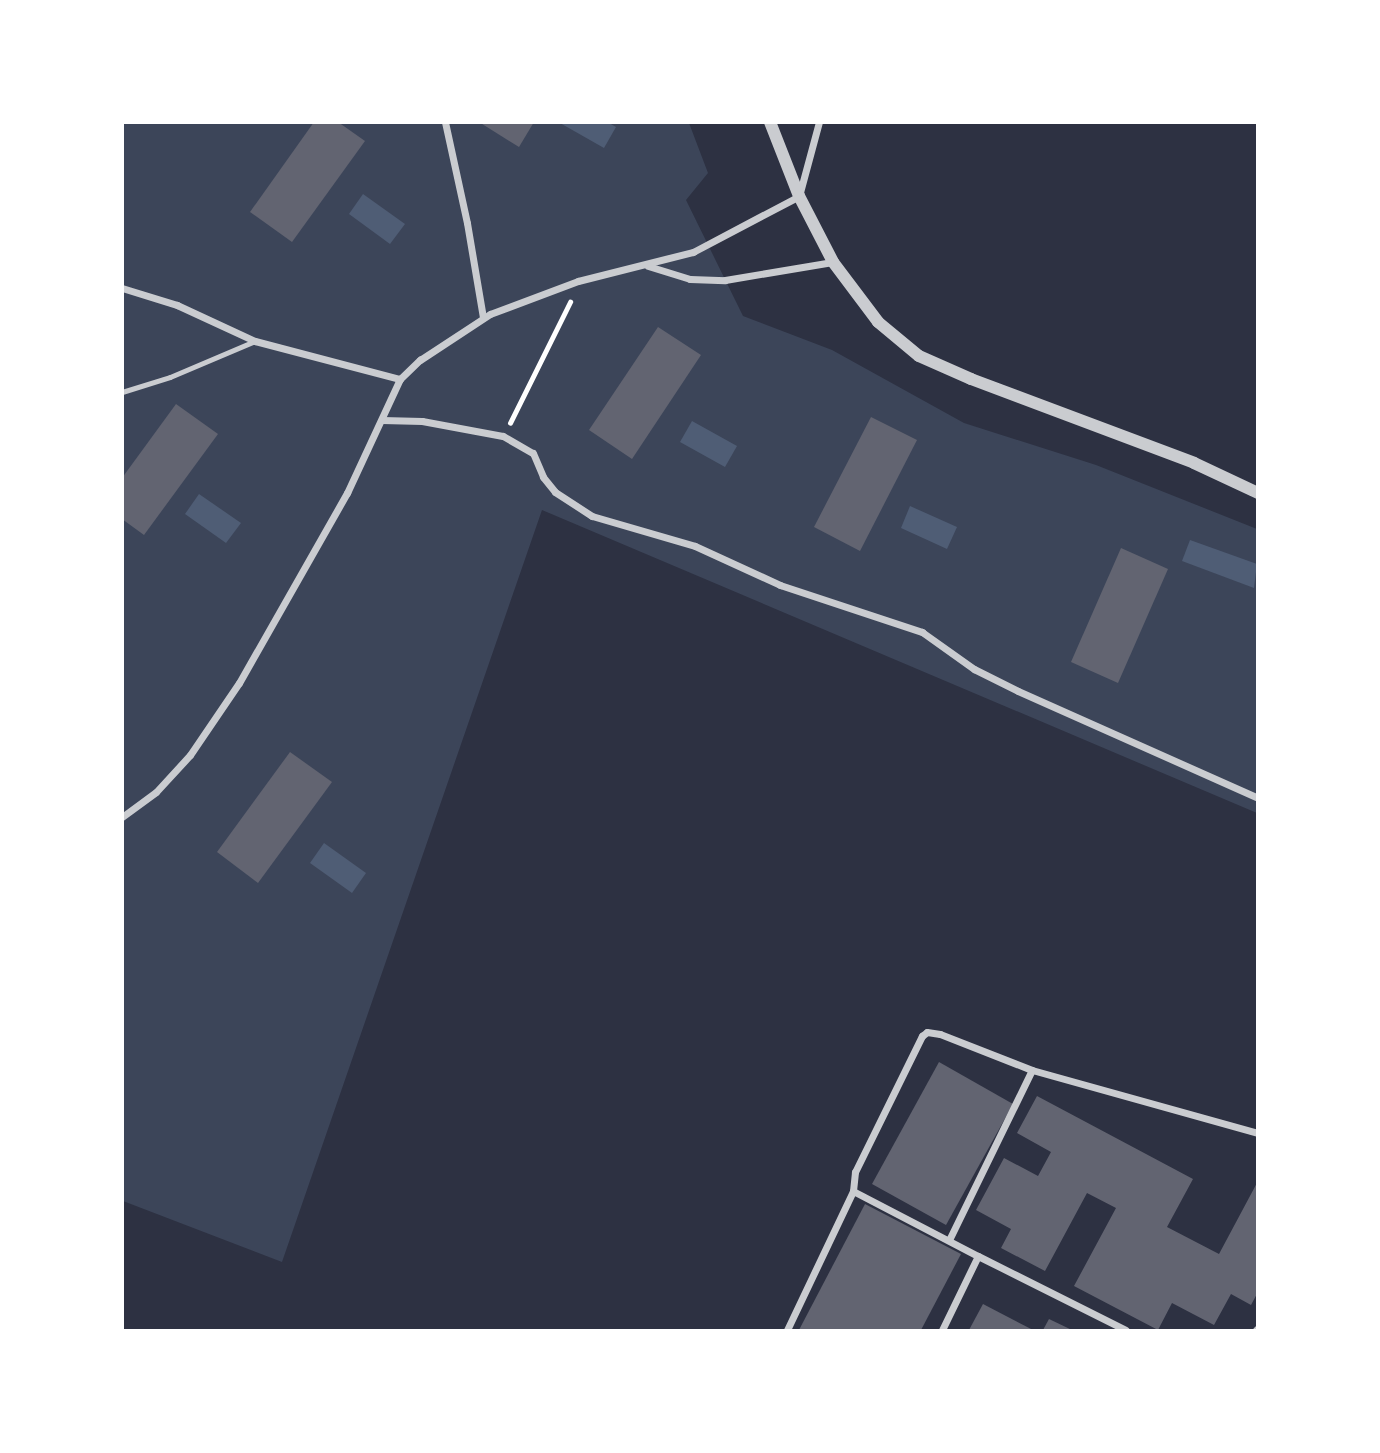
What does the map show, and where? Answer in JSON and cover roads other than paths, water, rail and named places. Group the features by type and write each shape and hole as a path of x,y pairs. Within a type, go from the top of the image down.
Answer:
{"street":[{"path":"444,122 467,223 483,318"},
{"path":"770,122 799,196 832,262 878,322 919,356 971,379 1194,463 1258,493"},
{"path":"122,817 156,792 190,755 239,683 346,493 400,379 420,360 483,318 565,285 647,265 709,245 799,196 819,122"},
{"path":"647,265 690,279 725,280 832,262"},
{"path":"122,288 177,305 255,341 400,379"},
{"path":"382,420 422,421 503,436 533,453 543,477 555,492 592,516 695,546 780,584 922,632 974,669 1018,691 1258,798"},
{"path":"787,1331 853,1191 855,1172 922,1036 927,1032 940,1034 1032,1070 1258,1133"},
{"path":"949,1240 1032,1070"},
{"path":"853,1191 1126,1331"},
{"path":"942,1331 978,1256"}],"lane":[{"path":"122,392 170,377 255,341"}]}
